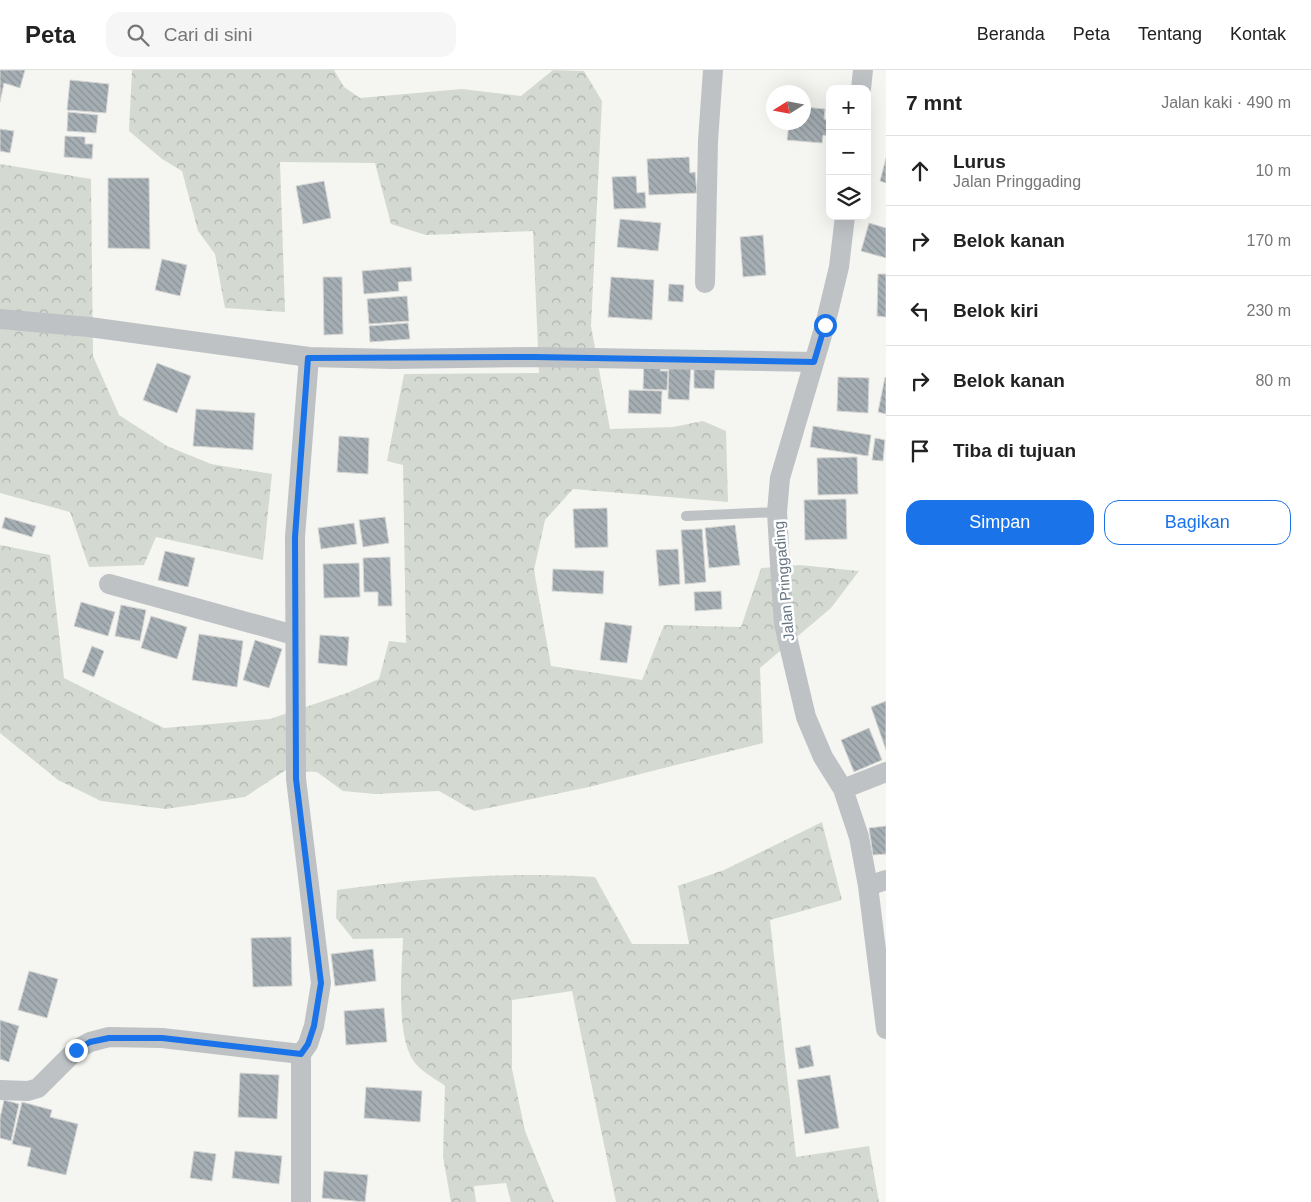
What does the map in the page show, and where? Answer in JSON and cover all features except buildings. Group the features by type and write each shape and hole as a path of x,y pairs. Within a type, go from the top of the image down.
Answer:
{"street":[{"path":"705,283 708,141 713,70"},
{"path":"861,85 863,70"},
{"name":"Jalan Pringgading","path":"844,220 838,267 814,362 780,478 777,512 784,624 796,674 810,725 823,757 843,789 859,838 877,883 886,1029"},
{"path":"0,318 89,327 308,358 534,357 814,362"},
{"path":"301,1202 301,1054 308,1044 314,1026 321,983 296,779 295,537 308,358"},
{"path":"109,584 294,635"},
{"path":"843,789 886,772"},
{"path":"0,1090 28,1091 38,1088 76,1050 90,1042 109,1038 162,1038 301,1054"}],"lane":[{"path":"686,516 777,512"}],"green space":[{"path":"132,70 334,70 344,87 360,98 462,89 521,96 553,70 584,71 602,101 591,326 610,429 673,427 703,421 726,431 728,502 573,489 545,520 534,570 551,666 642,680 664,625 741,627 761,568 800,565 859,571 831,608 760,668 763,743 589,787 474,811 439,791 375,794 343,791 317,772 286,770 245,797 166,809 101,801 58,780 0,733 0,545 50,555 64,678 164,728 270,719 347,693 379,679 389,641 406,643 403,465 387,461 404,374 539,373 533,231 426,235 391,224 375,163 280,162 285,312 225,308 215,254 198,231 182,171 162,159 129,131"},
{"path":"0,164 91,179 93,356 119,415 167,446 211,464 272,474 263,560 156,537 144,565 89,567 70,512 0,493"},
{"path":"822,822 842,900 770,920 796,1157 869,1146 879,1202 616,1202 572,991 512,1000 512,1069 525,1131 554,1202 511,1202 506,1183 474,1186 476,1202 451,1202 443,1157 445,1086 415,1063 409,1052 402,1021 403,938 353,939 336,918 337,890 434,879 498,875 595,877 632,944 689,944 678,886 724,870"}],"route":[{"path":"76,1050 90,1042 109,1038 162,1038 301,1054 308,1044 314,1026 321,983 296,779 294,635 295,537 308,358 534,357 814,362 825,325"}]}
